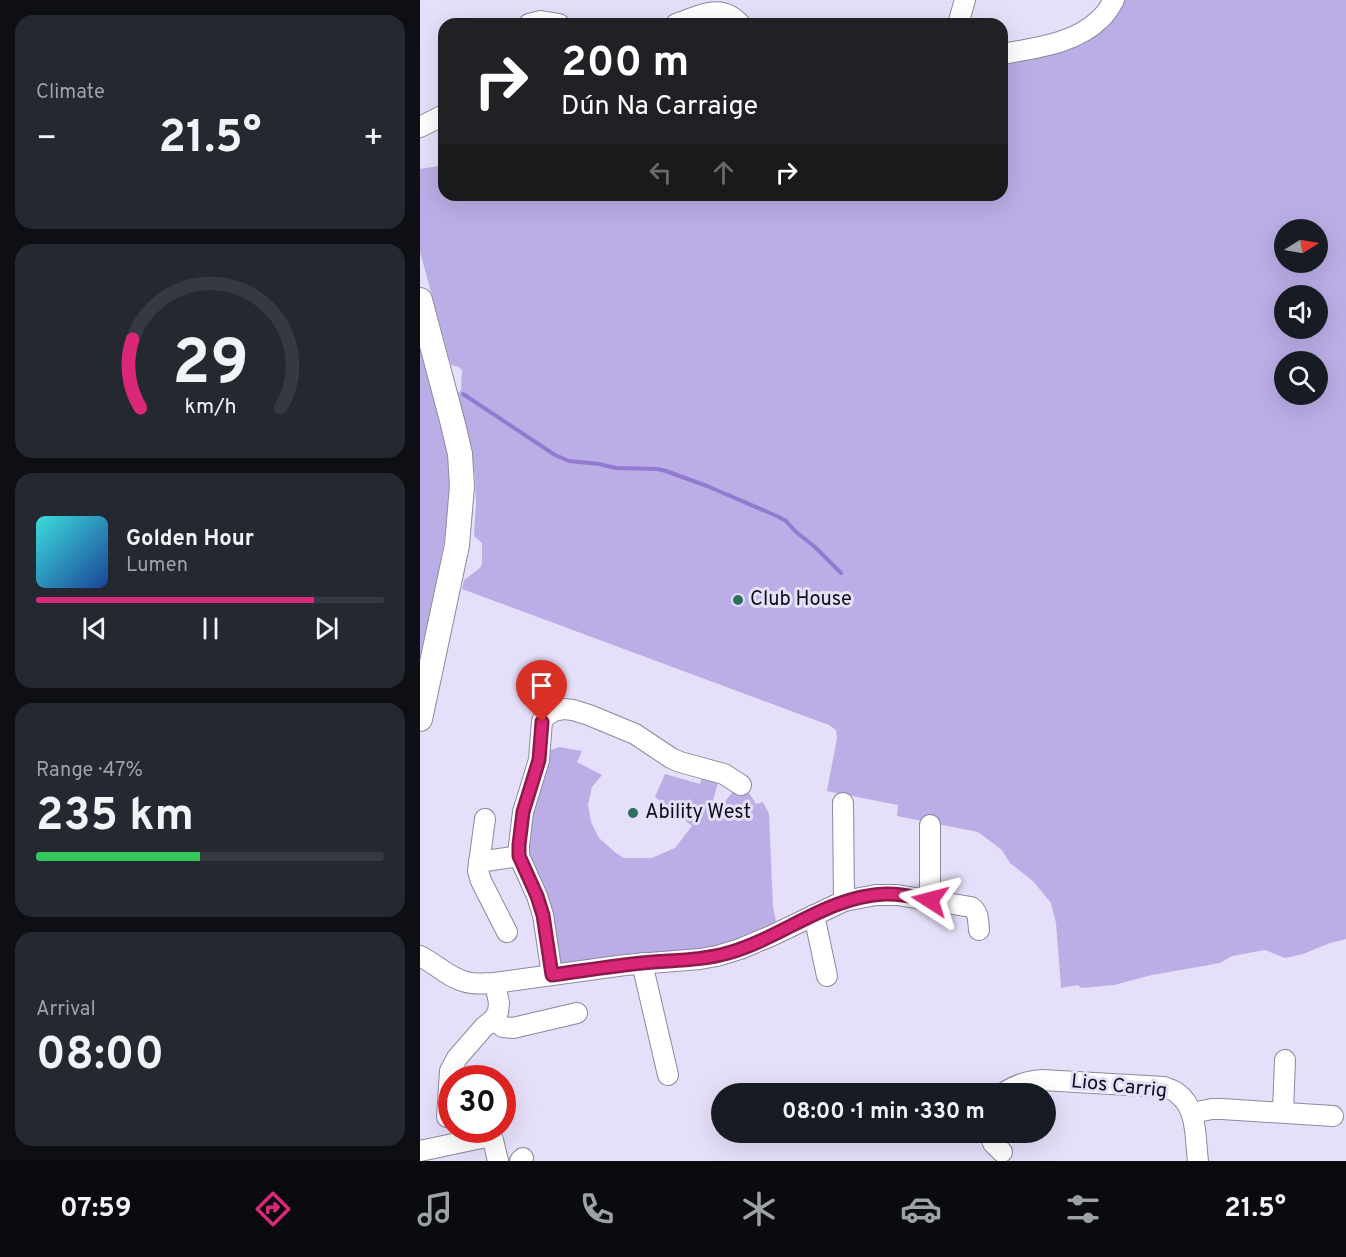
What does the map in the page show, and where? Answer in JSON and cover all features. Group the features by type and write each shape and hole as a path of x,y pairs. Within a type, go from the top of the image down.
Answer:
{"main road":[{"path":"420,300 460,454 462,486 457,545 420,719"}],"street":[{"path":"960,18 965,0"},
{"path":"1008,53 1056,43 1083,32 1100,20 1114,0"},
{"path":"693,18 719,12 727,13 735,18"},
{"path":"420,127 438,118"},
{"path":"552,975 543,915 519,856 523,812 539,760 542,722 547,715 564,709 589,715 636,734 671,758 724,774 741,785"},
{"path":"843,802 844,901"},
{"path":"485,819 477,871 507,932"},
{"path":"930,825 930,900"},
{"path":"479,862 519,856"},
{"path":"420,956 454,978 477,984 642,963 700,959 729,953 771,936 844,901 886,894 975,909 979,930"},
{"path":"814,915 827,976"},
{"path":"642,963 668,1075"},
{"path":"453,1065 498,1012 499,1003 495,983"},
{"path":"493,1020 503,1027 513,1028 577,1013"},
{"path":"1283,1112 1285,1060"},
{"name":"Lios Carrig","path":"1022,1083 1042,1080 1164,1088 1177,1093 1188,1104 1192,1113 1197,1161"},
{"name":"Lios Carrig","path":"1192,1113 1212,1109 1333,1116"},
{"path":"420,1152 486,1137 494,1140 498,1161"},
{"path":"993,1143 1002,1152"}],"shaded area":[{"path":"1125,0 1346,0 1346,939 1285,958 1265,950 1232,956 1220,963 1152,975 1114,985 1081,988 1078,985 1061,988 1056,923 1051,903 1033,881 1010,863 1002,850 978,832 897,816 898,805 827,791 837,738 836,730 829,725 462,589 464,580 480,568 482,543 474,536 475,476 458,393 461,390 462,370 451,365 420,252 420,169 438,166 438,201 1008,201 1008,62 1078,46 1094,37"},
{"path":"420,343 438,408 450,468 449,513 420,659"},
{"path":"559,747 582,751 577,762 602,775 592,787 588,805 591,822 599,838 624,858 652,858 675,848 692,826 655,797 665,774 700,784 703,773 719,779 712,805 723,804 734,790 740,788 749,793 756,804 763,802 769,814 773,907 777,926 706,951 559,965 526,856 525,838 549,751"}],"waterway":[{"path":"463,394 555,455 569,461 616,468 666,471 779,517 815,547 841,573"}],"place":[{"name":"Club House","path":"738,600"},
{"name":"Ability West","path":"633,813"}],"route":[{"path":"542,722 539,760 523,812 519,856 543,915 552,975 642,963 700,959 729,953 771,936 844,901 886,894 930,900"}]}
